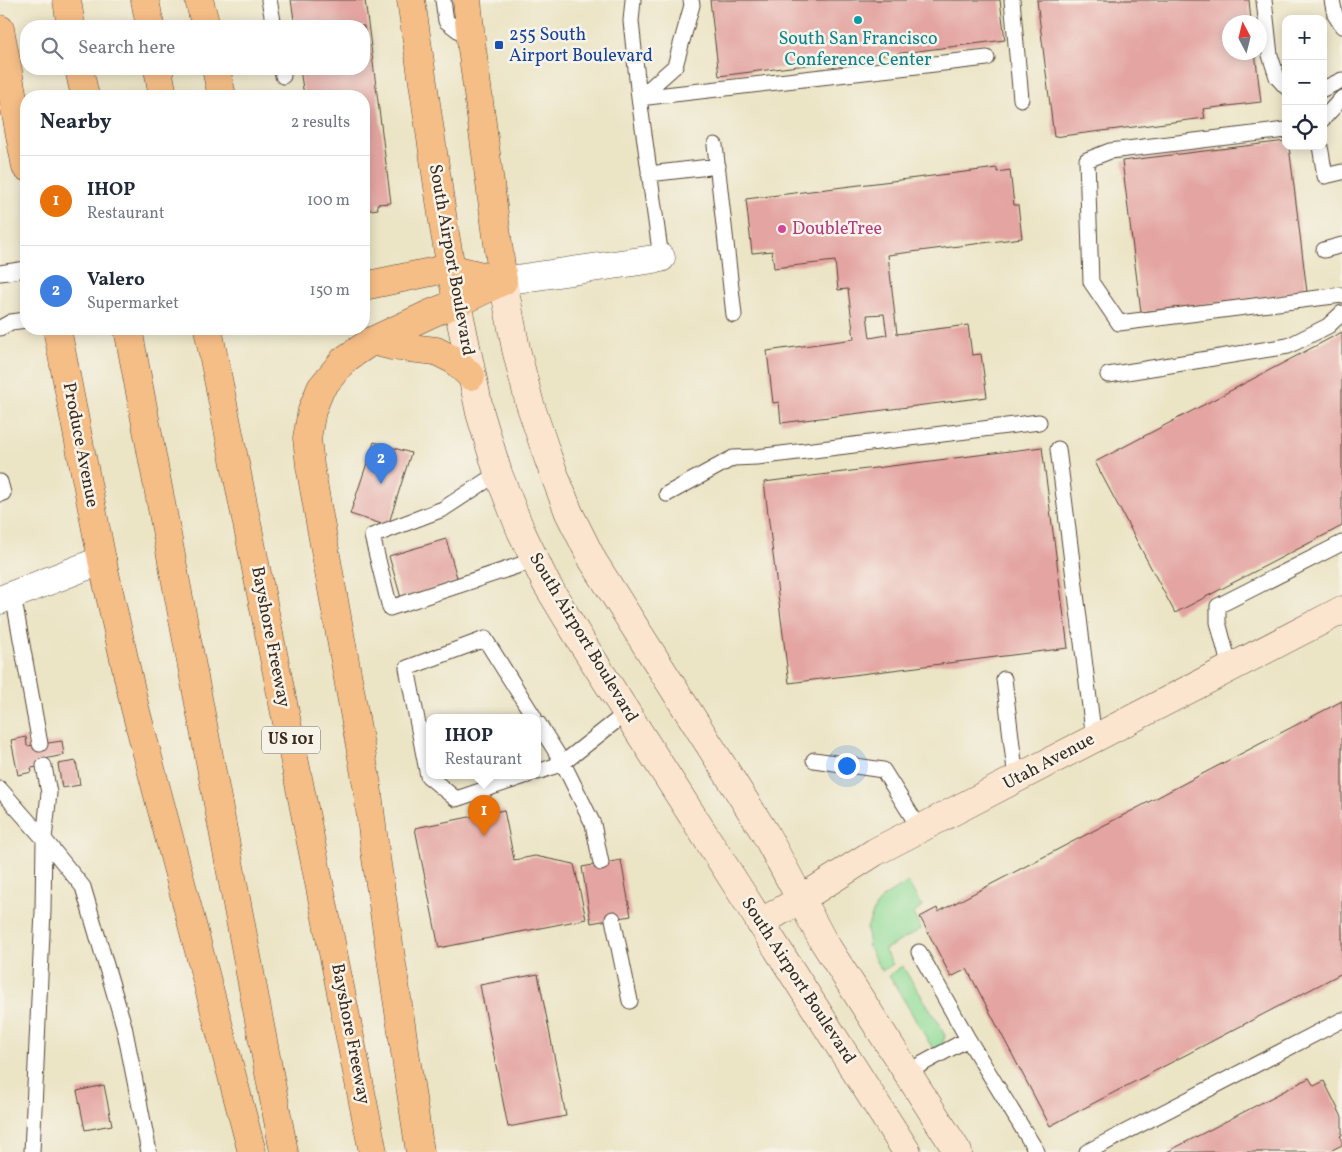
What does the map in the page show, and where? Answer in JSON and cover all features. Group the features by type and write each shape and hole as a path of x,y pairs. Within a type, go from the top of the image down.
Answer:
{"main road":[{"path":"66,0 71,20"},
{"path":"145,0 149,20"},
{"path":"199,0 204,20"},
{"name":"South Airport Boulevard","path":"411,0 450,268 457,304"},
{"path":"467,0 503,281"},
{"path":"0,29 20,134"},
{"path":"81,75 84,90"},
{"path":"159,75 162,90"},
{"path":"217,75 221,90"},
{"path":"370,285 450,268 503,281"},
{"path":"420,1152 375,851 367,785 310,466 307,438 312,410 320,388 344,360 372,341 432,313 457,304 503,281"},
{"name":"Produce Avenue","path":"58,335 102,560 135,708 252,1152"},
{"path":"129,335 284,1152"},
{"name":"Bayshore Freeway","path":"209,335 373,1152"},
{"path":"372,341 392,346 436,351 454,360 471,376"}],"street":[{"path":"661,258 503,281 516,349 529,401 569,512 593,560 765,833 822,939 958,1152"},
{"name":"South Airport Boulevard","path":"457,304 471,376 498,473 521,531 551,592 907,1152"},
{"path":"7,598 102,560"},
{"name":"Utah Avenue","path":"760,923 875,852 1342,610"}],"lane":[{"path":"269,0 273,20"},
{"path":"443,0 446,21 471,40"},
{"path":"633,0 631,21 639,98 661,258"},
{"path":"639,98 675,66 692,0"},
{"path":"1012,0 1021,99"},
{"path":"1264,0 1270,55 1277,77 1282,83"},
{"path":"1332,0 1335,15 1342,26"},
{"path":"639,98 987,58"},
{"path":"1327,87 1342,80"},
{"path":"1327,115 1342,98"},
{"path":"1282,130 1110,151 1087,160 1091,282 1119,323 1342,295"},
{"path":"715,145 734,315"},
{"path":"1321,150 1325,176 1342,172"},
{"path":"649,174 718,166"},
{"path":"1324,250 1342,245"},
{"path":"0,273 20,269"},
{"path":"1108,375 1288,346 1328,326 1342,313"},
{"path":"0,328 12,322 20,321"},
{"path":"667,494 733,458 767,456 1039,422"},
{"path":"1058,449 1094,739"},
{"path":"498,473 443,509 372,536 390,608 535,560"},
{"path":"0,482 3,493 0,494"},
{"path":"1230,668 1218,622 1218,606 1342,543"},
{"path":"7,598 40,744"},
{"path":"426,766 407,668 485,638 532,714"},
{"path":"1004,679 1016,779"},
{"path":"541,771 563,763 626,712"},
{"path":"541,728 563,763 593,824 601,863"},
{"path":"814,760 884,770 920,829"},
{"path":"32,1152 43,911 44,839 50,793 44,766"},
{"path":"432,779 456,798 515,779"},
{"path":"0,789 83,887 124,1026 150,1152"},
{"path":"613,919 630,1001"},
{"path":"919,952 968,1040 1036,1152"},
{"path":"1087,1152 1342,1020"},
{"path":"907,1072 968,1040"}],"green space":[{"path":"908,882 922,907 913,914 921,929 884,950 893,964 882,971 869,948 867,928 875,908 883,897"},
{"path":"902,966 937,1020 945,1036 942,1045 933,1049 889,975"}],"building":[{"path":"291,0 365,0 368,20 294,20"},
{"name":"South San Francisco Conference Center","path":"710,0 1000,0 1005,40 719,76"},
{"path":"1037,0 1249,0 1250,15 1222,15 1222,60 1256,60 1261,102 1203,109 1205,118 1054,137"},
{"path":"370,39 391,203 377,204 378,209 370,210 370,90 303,90 301,75 370,75"},
{"path":"1282,141 1282,150 1289,150 1307,292 1141,312 1122,161"},
{"path":"997,168 997,172 1010,170 1014,205 1018,205 1022,238 888,255 897,334 968,325 972,355 981,354 987,397 781,423 779,402 773,403 767,351 854,339 848,289 838,290 835,261 774,268 772,251 752,253 746,199","holes":["884,314 887,335 870,338 867,315"]},
{"path":"1342,332 1342,526 1175,613 1095,462"},
{"path":"374,442 411,453 388,526 350,514"},
{"path":"1042,447 1068,648 789,683 764,482"},
{"path":"446,539 458,581 401,598 389,556"},
{"path":"1342,701 1342,973 1050,1126 967,969 951,977 920,917 937,908 938,912"},
{"path":"26,737 27,746 62,741 64,755 44,759 45,766 31,768 32,772 18,775 11,740"},
{"path":"76,761 80,785 62,788 58,764"},
{"path":"504,810 514,860 535,856 574,864 586,919 439,948 415,828"},
{"path":"621,860 631,916 591,923 582,867"},
{"path":"538,974 566,1116 508,1127 480,985"},
{"path":"1309,1078 1314,1086 1324,1081 1342,1117 1342,1135 1340,1136 1342,1145 1328,1152 1167,1152"},
{"path":"104,1085 112,1125 85,1130 77,1091"}],"place":[{"name":"South San Francisco Conference Center","path":"858,20"},
{"name":"255 South Airport Boulevard","path":"499,45"},
{"name":"DoubleTree","path":"782,229"},
{"name":"Valero","path":"381,484"},
{"name":"IHOP","path":"484,836"}]}
